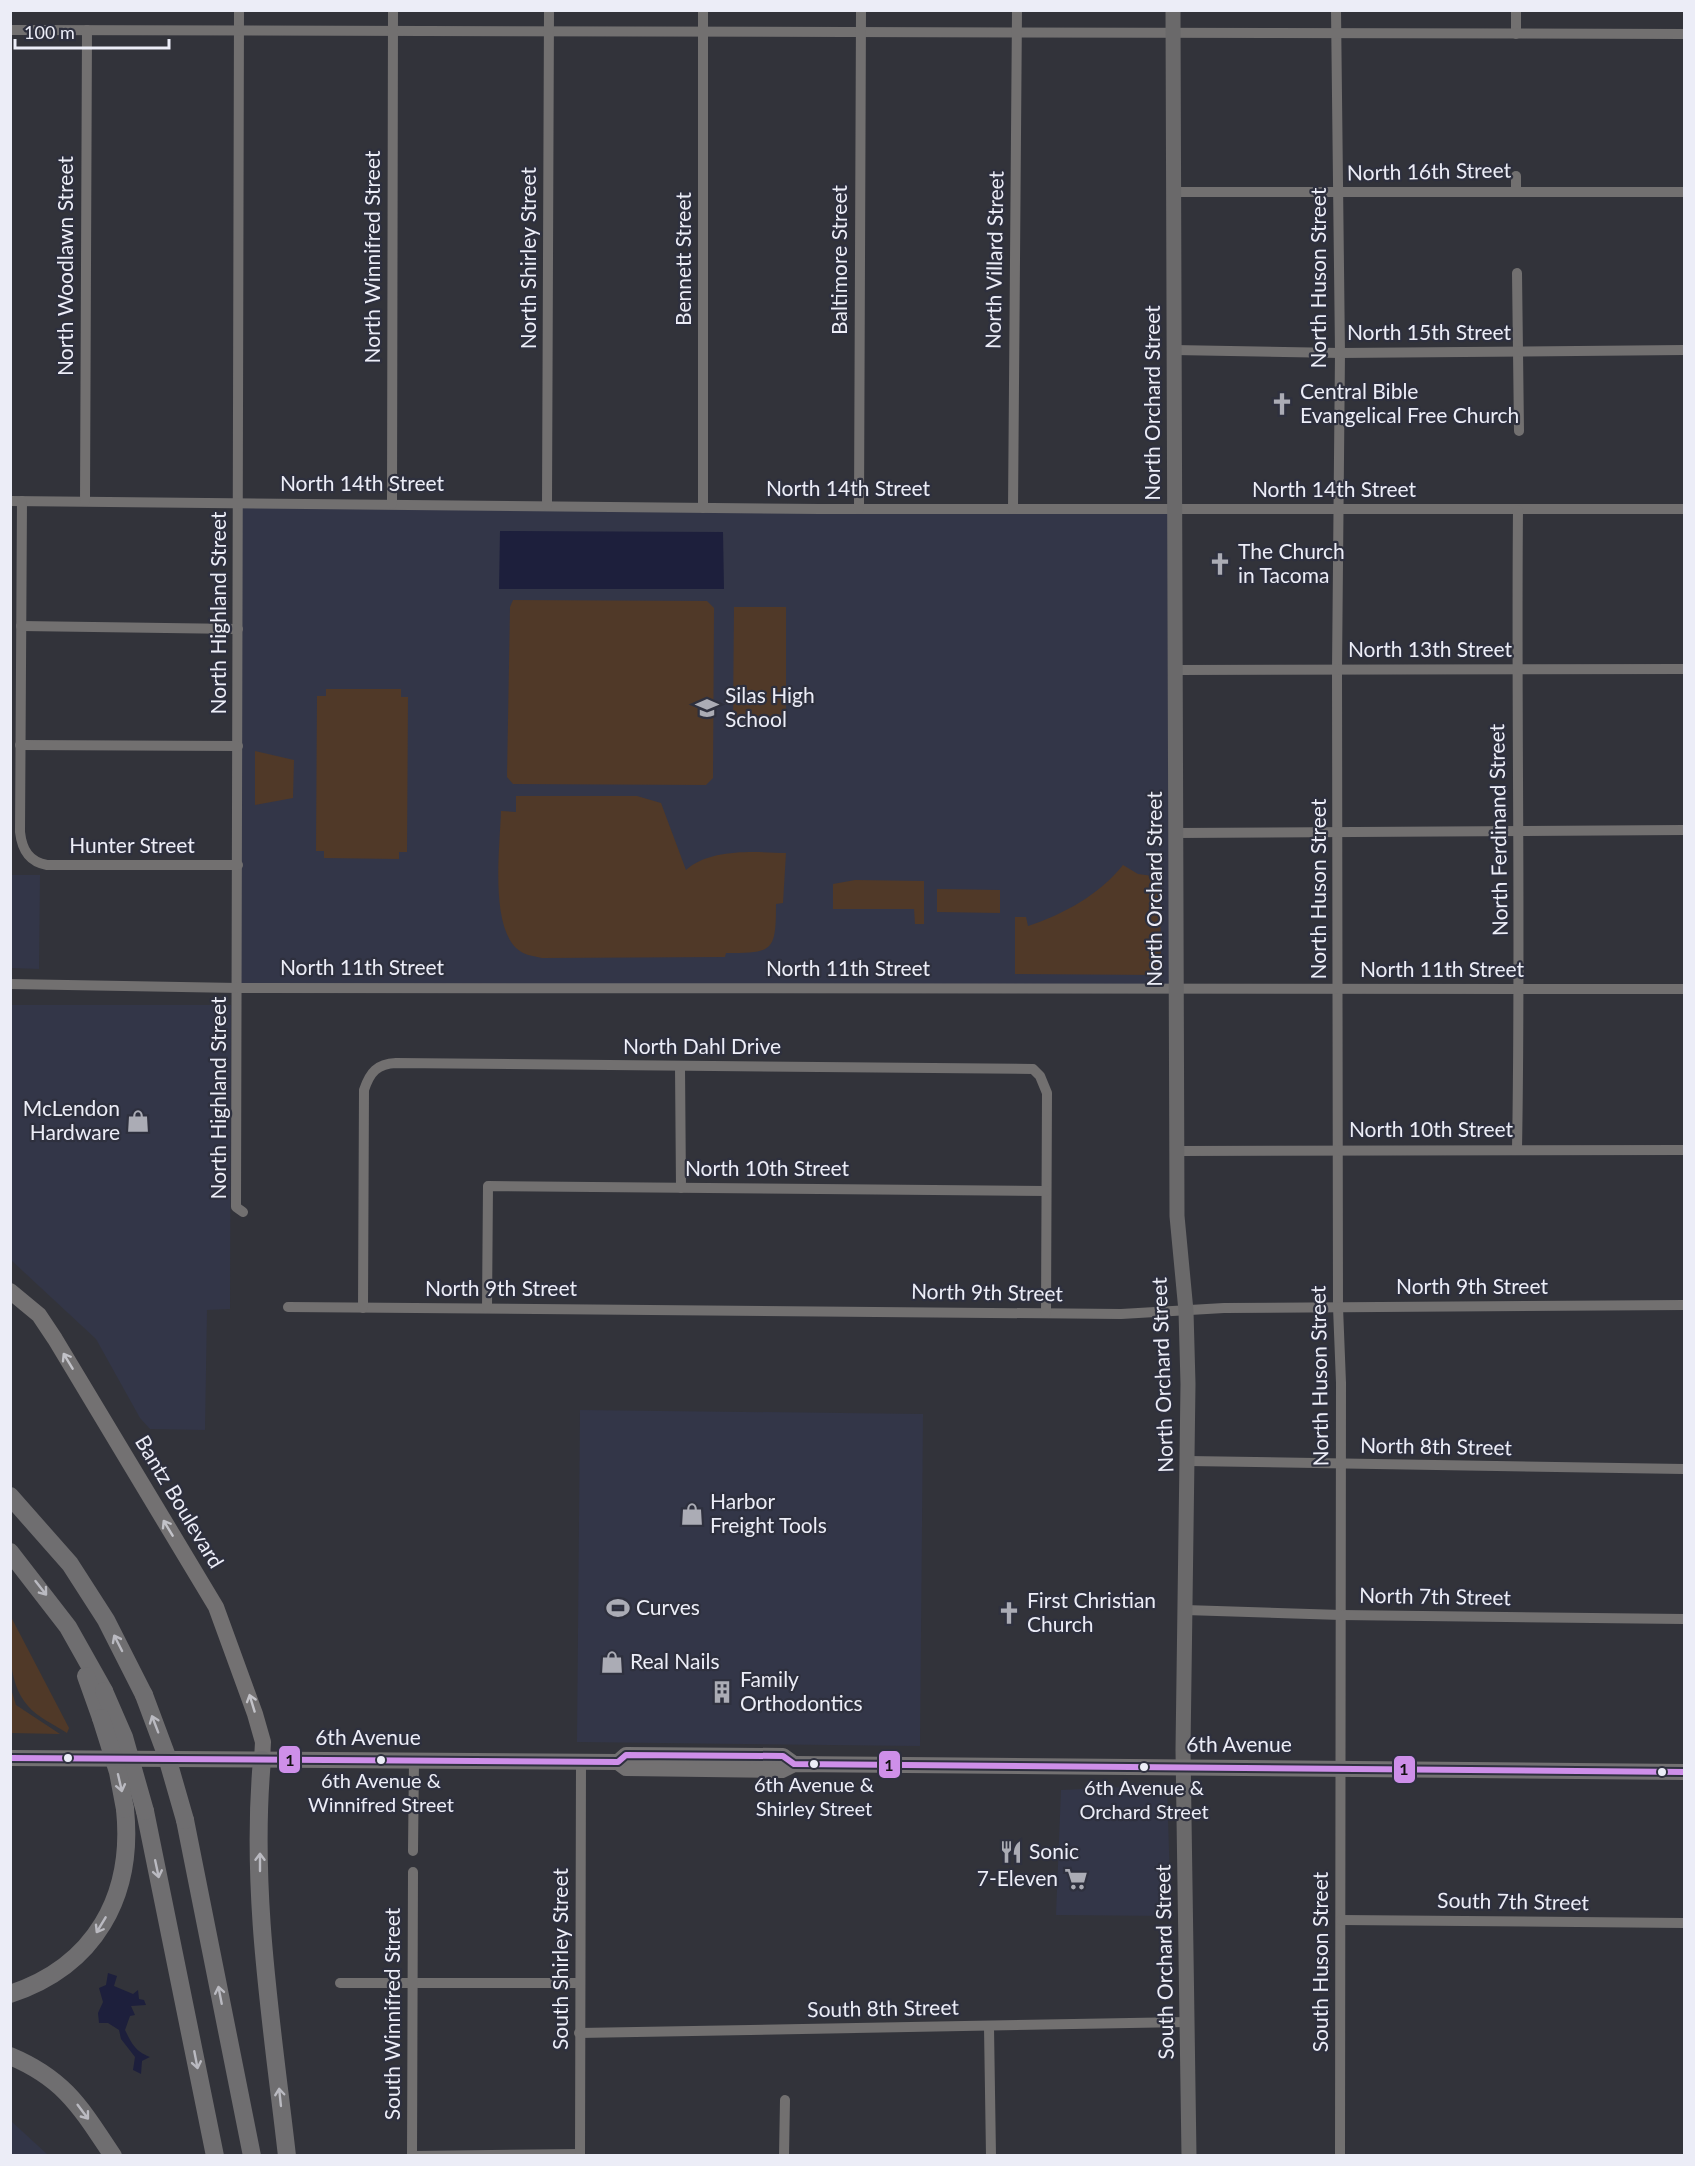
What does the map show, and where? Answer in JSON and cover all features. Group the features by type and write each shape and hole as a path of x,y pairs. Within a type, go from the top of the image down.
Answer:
{"highway":[{"path":"10,1496 70,1564 106,1620 144,1695 166,1754 186,1820 252,2156"},
{"path":"10,1552 68,1627 104,1691 124,1737 145,1811 215,2156"},
{"path":"10,1994 54,1975 86,1949 112,1906 122,1878 126,1851 125,1809 118,1772 68,1627"},
{"path":"262,1760 260,1920 266,1994 287,2156"},
{"path":"10,2056 42,2070 67,2091 113,2156"}],"main road":[{"name":"Bantz Boulevard","path":"10,1291 39,1315 55,1339 216,1607 255,1714 262,1742 262,1760"},
{"name":"6th Avenue","path":"10,1758 618,1762 626,1755 730,1755 783,1756 794,1764 1684,1772"}],"street":[{"name":"North Highland Street","path":"239,10 236,1207 243,1212"},
{"name":"North Winnifred Street","path":"392,504 393,10"},
{"name":"North Shirley Street","path":"547,506 549,10"},
{"name":"Bennett Street","path":"703,10 703,508"},
{"name":"Baltimore Street","path":"859,509 861,10"},
{"name":"North Villard Street","path":"1013,509 1017,10"},
{"name":"North Orchard Street","path":"1173,10 1177,1151 1178,1237 1185,1311 1188,1461 1183,1767"},
{"name":"North Huson Street","path":"1336,10 1340,353 1337,670 1339,831 1337,1150 1341,1768"},
{"path":"1516,10 1516,34"},
{"path":"10,30 1684,34"},
{"name":"North Woodlawn Street","path":"85,501 87,30"},
{"path":"1516,176 1516,190"},
{"name":"North 16th Street","path":"1173,192 1338,194 1516,190 1684,192"},
{"path":"1517,273 1519,431"},
{"name":"North 15th Street","path":"1174,350 1340,353 1684,350"},
{"path":"16,501 21,626 20,744 238,746"},
{"name":"North 14th Street","path":"16,501 859,509 1684,509"},
{"name":"North Ferdinand Street","path":"1517,1149 1520,990 1518,510"},
{"path":"21,626 238,629"},
{"name":"North 13th Street","path":"1175,670 1684,669"},
{"name":"Hunter Street","path":"20,744 20,832 23,847 28,856 47,865 238,865"},
{"path":"1176,833 1684,830"},
{"name":"North 11th Street","path":"10,984 238,988 1684,989"},
{"name":"North Dahl Drive","path":"363,1308 363,1100 372,1071 387,1064 1033,1070 1040,1076 1047,1094 1046,1191"},
{"path":"680,1067 681,1188"},
{"name":"North 10th Street","path":"1177,1151 1684,1150"},
{"name":"North 10th Street","path":"487,1308 488,1186 1046,1191"},
{"path":"1046,1191 1046,1313"},
{"name":"North 9th Street","path":"288,1307 1046,1313 1185,1311 1224,1308 1684,1305"},
{"name":"North 8th Street","path":"1188,1461 1340,1466 1684,1469"},
{"name":"North 7th Street","path":"1185,1610 1341,1615 1684,1619"},
{"path":"413,1851 414,1760"},
{"name":"South Shirley Street","path":"580,2155 581,1762"},
{"name":"South Orchard Street","path":"1183,1767 1189,2156"},
{"name":"South Huson Street","path":"1340,2156 1341,1768"},
{"name":"South Winnifred Street","path":"412,2156 413,1872"},
{"name":"South 7th Street","path":"1341,1920 1684,1923"},
{"path":"340,1983 579,1983"},
{"name":"South 8th Street","path":"579,2033 1187,2022"},
{"path":"989,2027 991,2156"},
{"path":"784,2156 785,2100"},
{"path":"412,2156 580,2155"}],"shaded area":[{"name":"Silas High School","path":"238,502 1175,509 1176,990 238,988"},
{"path":"513,600 707,601 714,608 713,778 706,785 513,784 507,777 510,607"},
{"path":"734,607 786,607 786,721 733,720"},
{"path":"326,689 401,689 401,697 408,697 407,852 399,852 399,859 324,858 324,851 316,851 317,696 326,696"},
{"path":"255,751 294,760 293,798 255,805"},
{"path":"516,796 637,796 661,803 686,870 696,863 720,855 747,852 786,853 783,903 776,904 773,941 762,950 726,953 725,957 542,958 522,952 516,948 508,936 503,921 498,883 501,811 516,812"},
{"path":"1123,865 1138,874 1160,877 1161,970 1159,975 1015,974 1015,917 1026,917 1028,926 1055,916 1092,894 1114,876"},
{"path":"11,875 40,875 39,969 11,968"},
{"path":"855,880 924,881 924,924 915,924 914,909 833,909 833,884"},
{"path":"937,889 1000,890 1000,913 937,912"},
{"path":"11,1005 231,1005 230,1309 207,1310 205,1430 150,1429 140,1418 96,1339 11,1260"},
{"path":"580,1410 923,1414 920,1746 577,1742"},
{"path":"10,1615 69,1728 67,1733 36,1714 28,1706 16,1686 11,1663"},
{"path":"11,1689 16,1705 60,1734 11,1733"},
{"path":"1167,1785 1171,1916 1056,1915 1061,1790"},
{"path":"11,2121 48,2155 11,2155"}],"water":[{"path":"500,531 723,532 724,589 499,589"},
{"path":"108,1973 117,1976 114,1986 133,1994 138,1990 139,1999 144,2000 146,2005 131,2006 135,2015 130,2016 125,2030 134,2046 150,2057 142,2061 141,2074 133,2070 135,2057 121,2039 119,2030 108,2023 99,2023 98,2013 103,2002 99,1988 106,1985"}],"transit line":[{"name":"1","path":"10,1758 618,1762 626,1755 783,1756 794,1764 1684,1772"}],"place":[{"name":"Central Bible Evangelical Free Church","path":"1282,404"},
{"name":"The Church in Tacoma","path":"1220,564"},
{"name":"Silas High School","path":"707,708"},
{"name":"McLendon Hardware","path":"138,1121"},
{"name":"Harbor Freight Tools","path":"692,1514"},
{"name":"Curves","path":"618,1608"},
{"name":"First Christian Church","path":"1009,1613"},
{"name":"Real Nails","path":"612,1662"},
{"name":"Family Orthodontics","path":"722,1692"},
{"name":"6th Avenue & Winnifred Street","path":"381,1760"},
{"name":"6th Avenue & Shirley Street","path":"814,1764"},
{"name":"6th Avenue & Orchard Street","path":"1144,1767"},
{"name":"Sonic","path":"1011,1852"},
{"name":"7-Eleven","path":"1076,1879"}]}
